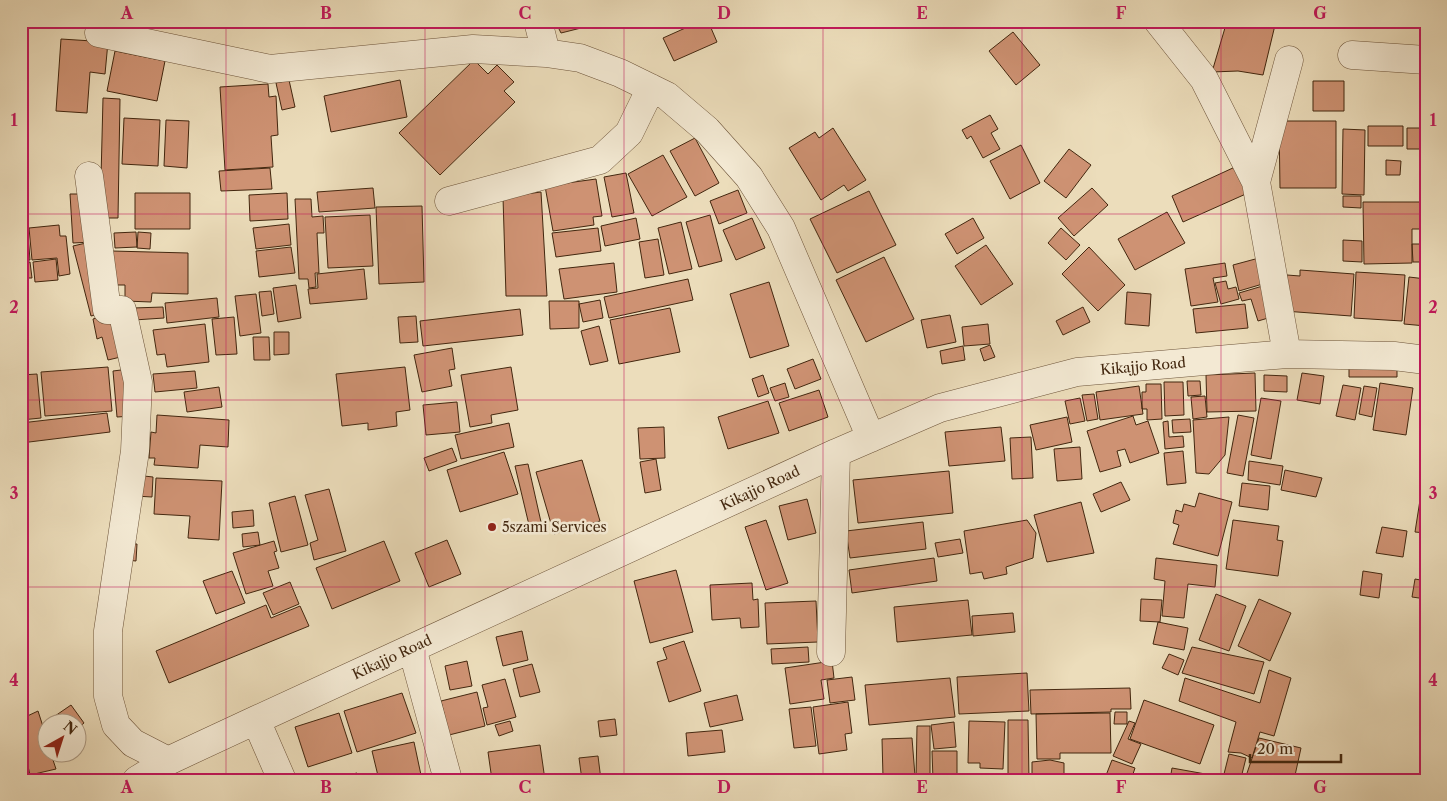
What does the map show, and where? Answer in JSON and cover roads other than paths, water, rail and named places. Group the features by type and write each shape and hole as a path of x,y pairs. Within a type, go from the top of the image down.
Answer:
{"street":[{"path":"538,21 546,53"},
{"path":"1158,21 1204,79 1256,182 1287,354"},
{"path":"99,33 270,69 473,49 546,53 580,58 620,73 667,96 707,130 749,178 781,228 871,438"},
{"path":"1352,55 1426,60"},
{"path":"1256,182 1289,60"},
{"path":"449,201 600,160 629,133 651,88"},
{"path":"89,176 107,310 122,310 138,382 135,450 108,631 108,696 116,725 133,743 168,761"},
{"name":"Kikajjo Road","path":"137,780 168,761 256,720 836,453 940,408 1077,372 1287,354 1394,356 1426,360"},
{"path":"832,652 836,453"},
{"path":"412,648 448,780"},
{"path":"256,720 282,780"}],"place":[{"name":"5szami Services","path":"492,527"}]}
